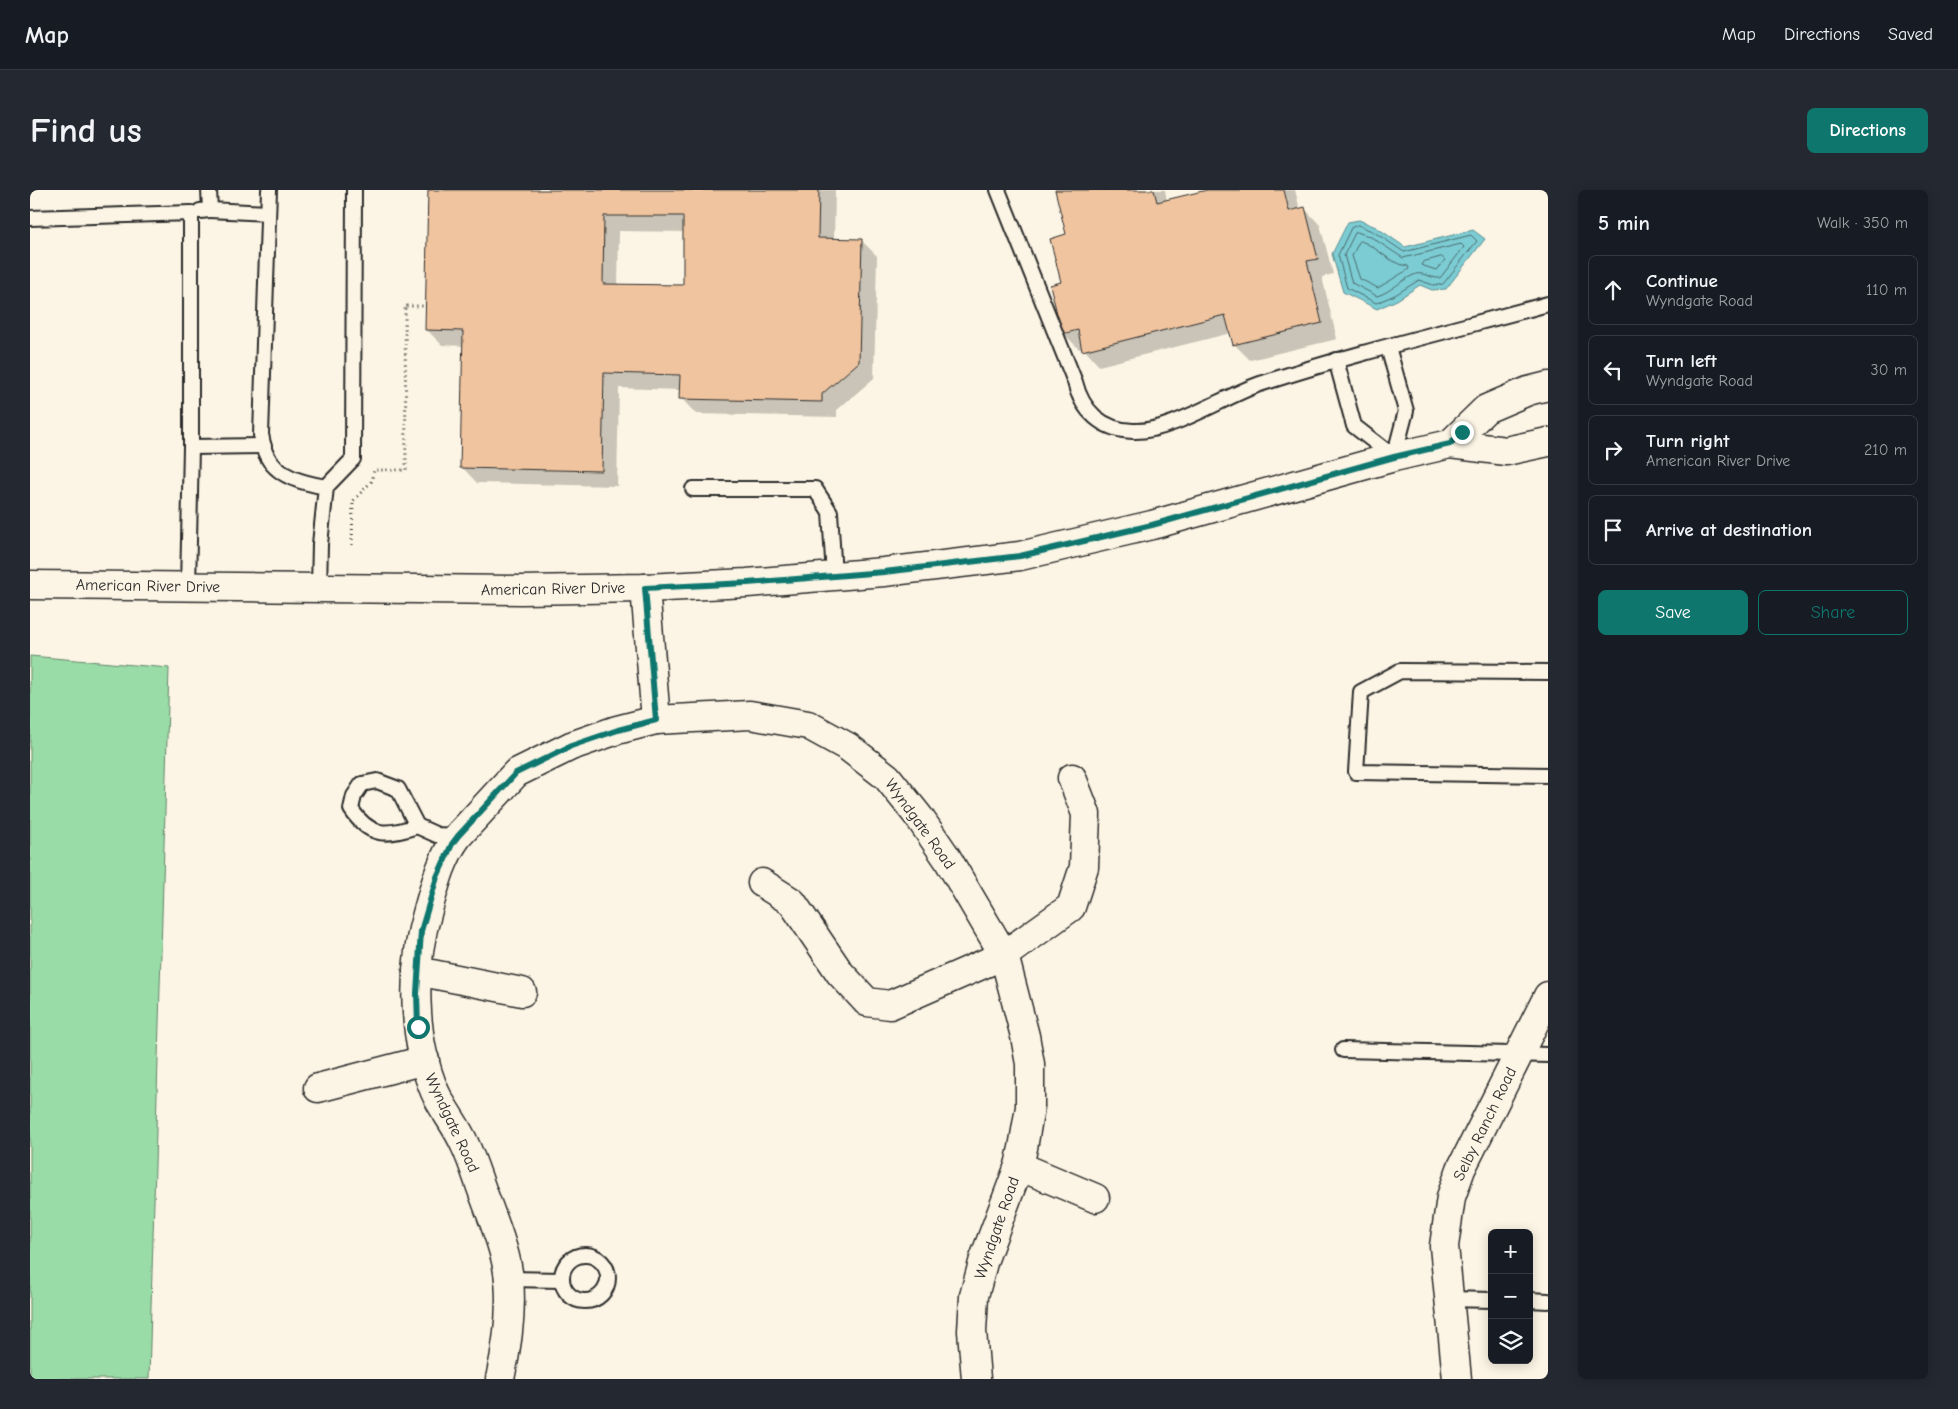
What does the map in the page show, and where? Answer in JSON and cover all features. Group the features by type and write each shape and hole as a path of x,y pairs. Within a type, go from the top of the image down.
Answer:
{"street":[{"path":"1450,444 1486,409 1528,391 1548,386"},
{"name":"American River Drive","path":"30,585 521,590 645,588 834,576 1020,556 1152,525 1394,457 1450,444 1506,451 1548,442"},
{"path":"645,588 656,720"},
{"name":"Wyndgate Road","path":"500,1379 506,1348 509,1279 507,1264 465,1144 434,1090 418,1027 417,971 421,931 434,886 452,844 516,773 571,746 618,730 656,720 750,716 808,725 848,747 887,777 947,858 1004,955 1025,1036 1030,1064 1030,1107 1019,1166 984,1259 974,1296 972,1331 976,1379"},
{"path":"762,883 792,902 840,973 867,1002 890,1005 1004,955 1071,907 1084,867 1086,814 1072,778"},
{"path":"417,971 522,992"},
{"name":"Selby Ranch Road","path":"1457,1379 1444,1246 1452,1197 1461,1169 1548,996"},
{"path":"318,1088 425,1060"},
{"name":"Wyndgate Road","path":"1019,1166 1095,1198"}],"lane":[{"path":"209,190 210,210"},
{"path":"269,190 261,435 266,454 278,470 289,477 307,484 326,487"},
{"path":"319,588 320,544 326,487 353,459 354,190"},
{"path":"998,190 1078,396 1090,414 1101,423 1122,430 1135,432 1152,429 1191,415 1258,385 1336,360 1548,304"},
{"path":"30,218 191,213 210,210 268,213"},
{"path":"188,587 191,446 191,213"},
{"path":"1336,360 1354,426 1394,457 1406,411 1388,347"},
{"path":"191,446 264,446"},
{"path":"693,489 815,489 830,512 834,576"},
{"path":"1548,672 1400,671 1361,692 1356,772 1548,775"},
{"path":"417,826 395,833 374,832 359,822 351,809 354,796 362,784 377,781 398,789 417,826 437,835 458,836"},
{"path":"1343,1050 1548,1055"},
{"path":"509,1279 562,1280"},
{"path":"1448,1299 1488,1300"},
{"path":"1533,1300 1548,1301"}],"path":[{"path":"352,545 353,501 371,482 374,470 406,470 404,306 426,306"}],"green space":[{"path":"30,656 169,668 149,1379 30,1379"}],"water":[{"path":"1359,220 1376,227 1405,247 1473,230 1485,239 1446,289 1432,290 1420,285 1397,300 1377,309 1343,292 1332,254 1348,222"}],"building":[{"path":"428,190 819,190 818,238 862,239 859,362 822,394 822,402 679,399 680,375 604,373 602,471 460,468 463,331 425,330","holes":["604,216 683,216 683,285 603,284"]},
{"path":"1055,190 1154,190 1157,202 1207,190 1284,190 1289,211 1305,207 1318,259 1307,261 1322,323 1233,345 1225,315 1082,351 1078,330 1062,334 1050,285 1061,282 1050,239 1066,234"}],"route":[{"path":"418,1027 417,971 421,931 437,877 452,844 458,836 516,773 571,746 618,730 656,720 645,588 747,583 884,572 1020,556 1152,525 1394,457 1450,444 1462,432"}]}
